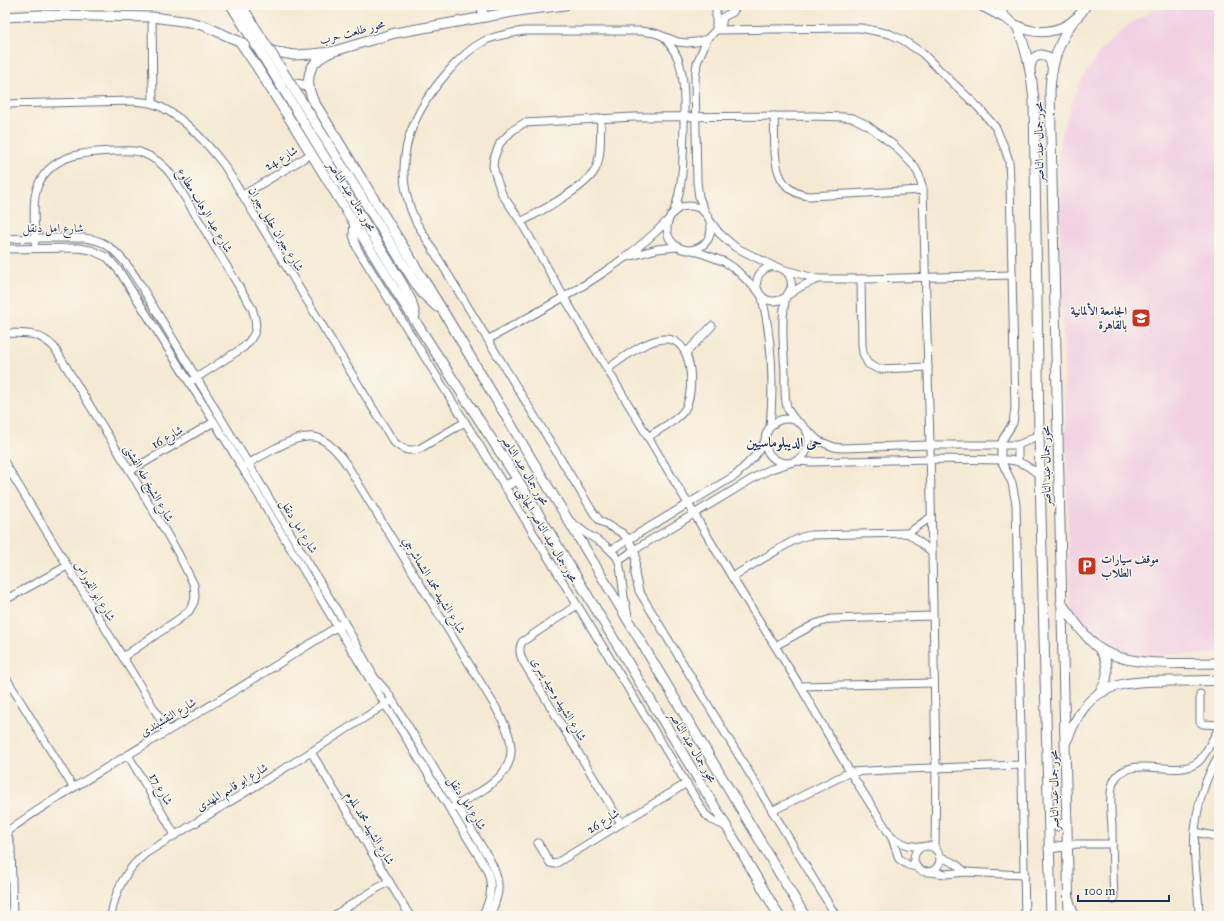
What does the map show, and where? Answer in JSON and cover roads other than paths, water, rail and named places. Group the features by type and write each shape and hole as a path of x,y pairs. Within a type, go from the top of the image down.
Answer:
{"main road":[{"path":"231,5 418,287 443,311"},
{"path":"241,5 404,285 411,300 416,321"},
{"path":"482,5 483,17"},
{"path":"511,5 516,9 524,10"},
{"name":"محور طلعت حرب","path":"5,17 40,15 152,17 190,22 205,26 257,49 281,54 312,54 330,52 395,33 524,10 565,5"},
{"path":"980,5 1026,30 1043,32 1060,29 1074,20 1086,6"},
{"name":"محور جمال عبد الناصر","path":"996,5 1003,15 1013,24 1025,48 1030,68 1034,100 1039,434 1041,477 1051,524 1061,602 1069,916"},
{"name":"محور جمال عبد الناصر","path":"1051,916 1049,849 1051,524 1050,91 1052,68 1059,45 1074,20"},
{"name":"محور جمال عبد الناصر","path":"240,42 278,99 416,321 518,480 779,916"},
{"path":"278,99 283,91 290,86 299,84 308,86 309,76 317,61 330,52"},
{"path":"1030,68 1034,58 1041,55 1046,56 1050,60 1052,68"},
{"name":"محور جمال عبد الناصر","path":"308,86 313,100 443,311 805,916"},
{"path":"505,486 518,480"},
{"path":"1061,602 1081,630 1103,654 1108,672 1102,689 1083,709 1075,722 1065,746"},
{"path":"1097,647 1114,656 1128,660 1149,662 1219,663"},
{"path":"1195,663 1195,680"},
{"path":"1096,696 1111,688 1127,683 1148,681 1219,680"},
{"path":"1049,823 1058,826 1067,822"},
{"path":"1049,849 1067,846"}],"street":[{"path":"716,5 718,30"},
{"path":"737,5 733,12 723,17 718,30 707,39 696,42 678,42 654,33 628,31 524,31 509,33 485,40 458,60 438,84 418,113 410,134 403,168 403,182 408,203 416,222 489,339 593,512 600,521 622,533 629,540 634,550 636,560 635,574 639,591 836,916"},
{"path":"152,17 153,104"},
{"path":"718,30 861,28 890,34 903,40 922,53 979,108 996,128 1001,137 1009,161 1010,174 1015,408 1013,423 1001,445 1001,460 1014,488 1016,504 1025,916"},
{"path":"489,339 564,297 626,257 667,221 674,211 680,192 683,170 683,82 680,63 672,47 665,38"},
{"path":"707,39 696,71 696,182 699,196 710,221 719,233 735,247 784,270 818,278 861,279 1012,275"},
{"name":"شارع جبران خليل جبران","path":"5,104 125,101 153,104 178,118 198,136 222,162 390,436 398,446 404,450 412,451 419,449 465,422"},
{"path":"935,848 936,768 932,616 932,517 926,277 922,190 919,176 909,161 882,135 859,120 853,118 829,116 684,116 601,118 524,123 513,130 500,143 494,158 493,166 496,180 502,194 521,222 564,297 694,514 800,686 850,772 892,838 899,859 908,865 930,872 946,874 965,872 1025,875"},
{"path":"774,116 778,171 783,183 793,193 809,196 922,190"},
{"path":"521,222 581,186 593,173 599,153 601,118"},
{"name":"شارع عبد الوهاب مطاوع","path":"35,248 37,186 47,171 55,164 78,154 131,150 148,156 163,165 172,176 252,308 257,322 255,333 251,340 189,382"},
{"name":"شارع 24","path":"243,195 311,154"},
{"path":"674,211 687,206 694,206 706,214"},
{"path":"667,221 669,238 677,247"},
{"path":"693,250 704,244 708,239 711,228 710,221"},
{"name":"محور جمال عبد الناصر الجانبى","path":"354,222 353,235 356,248 505,486 708,818 727,827"},
{"name":"شارع امل دنقل","path":"5,239 85,238 103,243 117,254 152,304 197,378 337,626 385,704 453,808 490,860 498,877 498,894 490,916"},
{"path":"611,550 742,470 754,457 765,441 770,427 772,396 770,342 767,319 762,297 758,290 726,262 693,250 677,247 657,249 626,257"},
{"name":"شارع امل دنقل","path":"5,249 84,248 108,258 129,284 214,422 245,465 344,622 374,677 392,700 453,808 490,875 492,888 491,895 482,916"},
{"path":"758,290 758,278 760,273 765,269 776,267"},
{"path":"784,270 791,279 791,290 787,296 783,321 786,397 789,412 797,422 819,441 834,447 842,448 930,445 1001,445 1018,444 1039,434"},
{"path":"762,297 774,302 780,301 802,286 818,278"},
{"path":"861,279 862,345 863,353 868,364 878,369 928,367"},
{"path":"686,353 712,326"},
{"name":"شارع الشيخ طه الفشنى","path":"5,333 38,335 43,337 54,347 130,471 194,585 195,596 192,607 184,616 123,657"},
{"path":"607,369 643,347 659,340 671,340 677,342 683,347 689,362 690,394 686,408 676,418 648,437"},
{"path":"770,427 776,422 783,420 797,422"},
{"name":"شارع 16","path":"130,471 214,422"},
{"path":"618,561 764,472 803,457 809,444 806,429"},
{"name":"شارع الشهيد محمد الشماشرجي","path":"245,465 291,439 301,436 315,437 324,440 331,446 347,465 491,699 509,735 511,749 510,762 508,767 497,780 453,808"},
{"path":"765,441 766,448 770,455 775,460 782,463 930,459 1001,460 1018,461 1029,467 1041,477"},
{"path":"1018,444 1018,461"},
{"name":"شارع ابو الفوراس","path":"5,463 167,730"},
{"path":"732,577 802,537 810,535 908,533 932,517"},
{"path":"566,518 611,550 618,561 630,624"},
{"path":"908,533 932,552"},
{"path":"5,600 67,566"},
{"name":"شارع الشهيد وحيد يسرى","path":"577,605 522,642 520,645 520,654 524,663 621,822"},
{"path":"775,646 815,624 831,619 932,616"},
{"name":"شارع النقشبندى","path":"6,830 73,787 245,684 344,622"},
{"path":"5,676 73,787"},
{"path":"800,686 934,683"},
{"path":"1200,694 1200,722 1202,724 1219,725"},
{"name":"شارع ابو قاسم المهدى","path":"111,916 121,883 131,867 146,853 311,752 392,700"},
{"path":"1114,900 1112,790 1114,782 1119,774 1134,767 1178,768 1191,766 1198,762 1219,728"},
{"name":"شارع الشهيد محمد لملوم","path":"311,752 410,916"},
{"name":"شارع 17","path":"128,755 175,835"},
{"path":"1199,916 1195,861 1195,832 1204,789 1219,755"},
{"path":"772,811 850,772 1022,765"},
{"name":"شارع 26","path":"538,843 548,860 552,864 555,864 621,822 687,783"},
{"path":"6,830 11,856 13,916"},
{"path":"1195,832 1219,837"},
{"path":"892,838 907,845 920,847 930,846 935,848 939,852 941,862 938,867 930,872"},
{"path":"1067,846 1076,844 1112,844"},
{"path":"916,867 914,856 920,847"},
{"path":"941,857 956,864 965,872"},
{"path":"333,916 389,881"},
{"path":"1069,896 1075,916"}],"place":[{"name":"الجامعة الألمانية بالقاهرة","path":"1141,318"},
{"name":"موقف سيارات الطلاب","path":"1087,566"}],"district":[{"name":"حى الديبلوماسيين","path":"784,442"}]}
